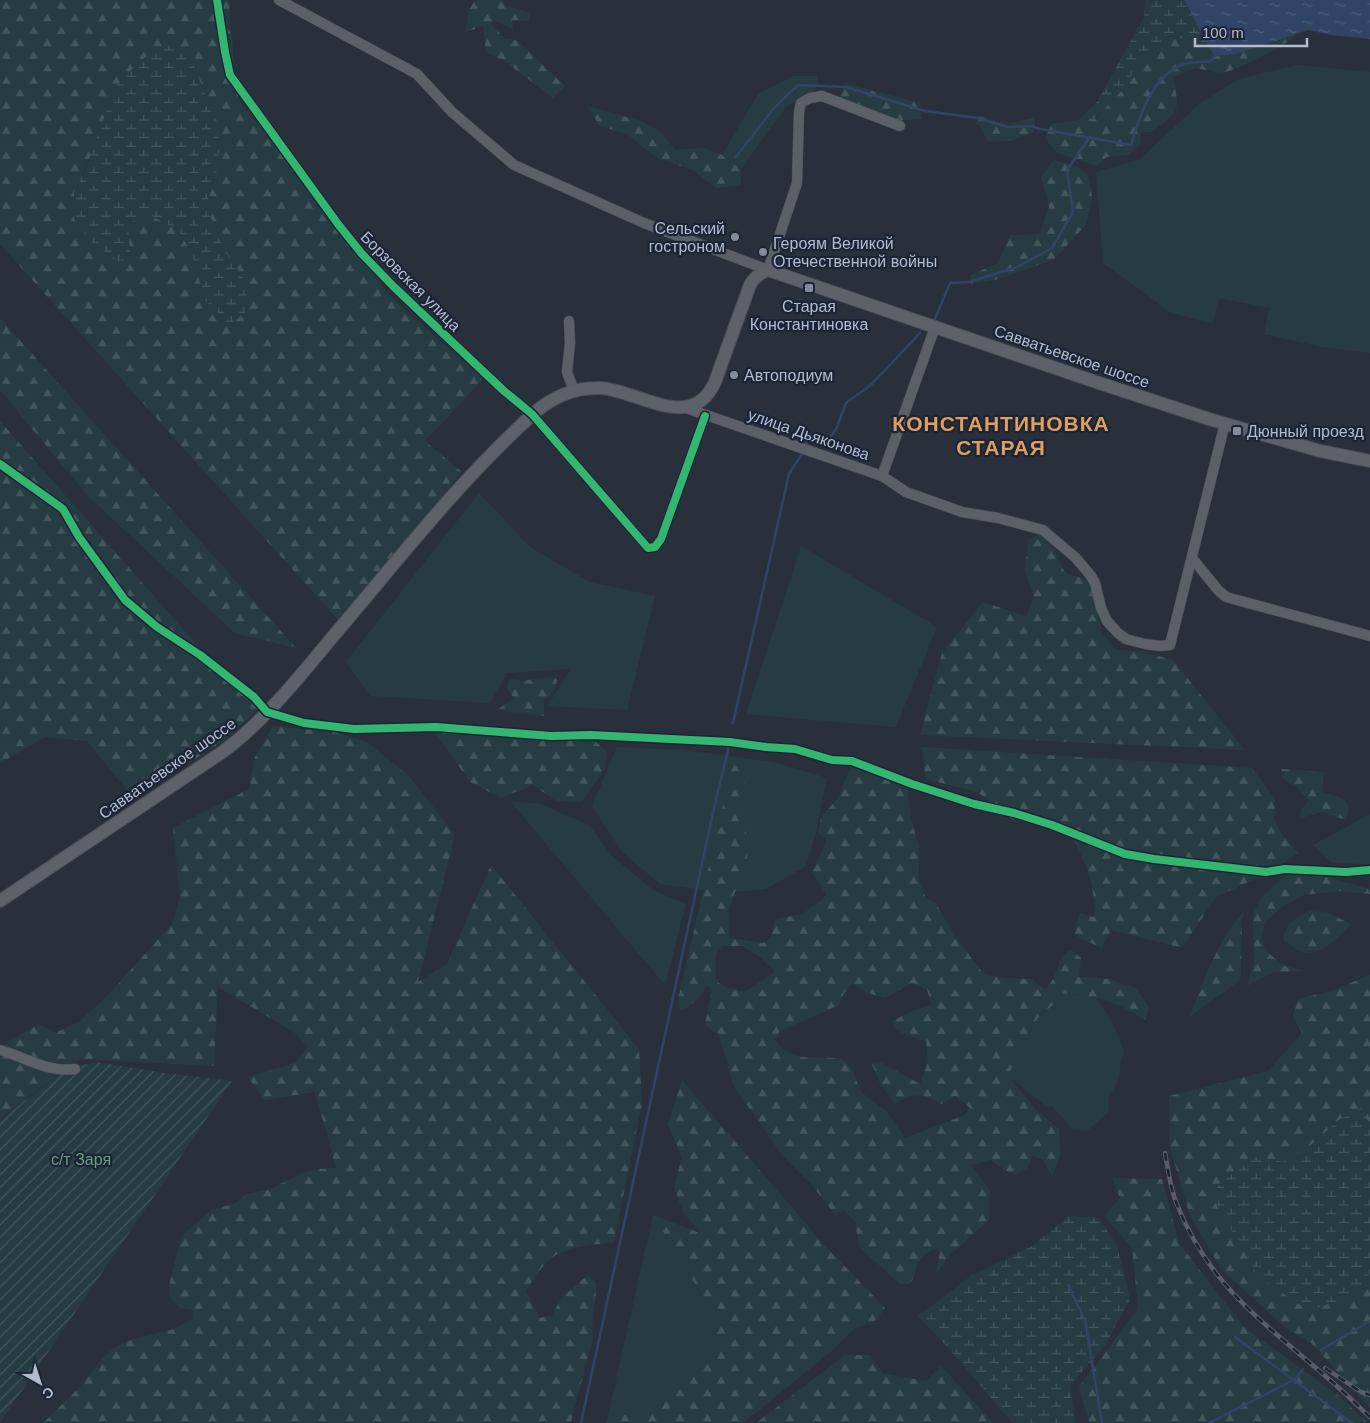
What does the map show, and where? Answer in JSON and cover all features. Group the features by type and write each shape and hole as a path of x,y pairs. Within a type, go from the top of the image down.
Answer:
{"main road":[{"name":"Савватьевское шоссе","path":"768,270 1099,384 1225,424 1320,451 1370,461"},
{"path":"686,408 702,400 713,386 750,285 758,276 768,270"},
{"name":"улица Дьяконова","path":"532,414 552,400 574,391 589,388 610,389 673,408 686,408"},
{"name":"Савватьевское шоссе","path":"0,902 221,754 248,731 295,682 468,477 532,414"}],"street":[{"name":"Борзовская улица","path":"217,0 230,75 338,224 362,254 394,287 504,391 532,414 648,548 653,548 661,539 705,416"},
{"path":"280,0 417,74 452,112 514,165 644,223 768,270 797,183 799,112 801,103 810,98 822,96 900,126"},
{"path":"569,321 570,343 567,372 574,391"},
{"path":"882,476 935,327"},
{"name":"улица Дьяконова","path":"686,408 882,476 906,492 962,512 998,518 1043,530 1076,558 1092,576 1096,583 1101,608 1107,621 1126,639 1146,644 1170,646 1192,558"},
{"path":"1225,424 1192,558 1226,598 1370,636"},
{"path":"0,1050 43,1067 75,1069"}],"green space":[{"path":"0,0 229,0 235,75 241,104 289,161 321,191 336,229 393,299 483,379 425,441 462,472 338,620 0,244","holes":["112,90 215,175 206,207 226,253 245,280 205,300 192,254 179,231 143,211 128,225 74,192 96,142"]},
{"path":"475,0 502,0 505,5 530,13 530,21 512,20 513,29 494,20 491,24 505,39 517,40 565,86 553,98 506,62 486,52 483,26 465,33 469,10"},
{"path":"1145,0 1184,0 1213,52 1203,51 1192,38 1165,39 1139,63 1124,88 1095,118 1077,121 1097,102 1144,17"},
{"path":"1295,34 1292,39 1258,59 1222,74 1196,68 1173,77 1177,98 1176,110 1152,132 1141,132 1140,145 1128,155 1107,157 1097,166 1057,153 1045,138 1051,124 1096,118 1124,88 1139,63 1165,39 1192,38 1203,51 1213,52 1216,56 1236,54"},
{"path":"172,42 190,57 216,119 220,147 206,207 226,253 245,280 247,311 230,325 205,300 192,254 179,231 143,211 128,225 130,253 124,265 92,243 74,219 74,192 86,168 112,90 141,60"},
{"path":"1297,65 1370,72 1370,353 1322,347 1264,334 1269,308 1219,298 1212,324 1170,312 1103,263 1096,172 1139,160 1200,103 1239,79"},
{"path":"793,76 818,76 815,90 786,107 741,169 722,155 758,94"},
{"path":"844,83 920,103 921,119 891,121 841,97"},
{"path":"587,106 641,121 661,132 675,150 703,148 722,155 741,169 741,185 716,188 693,170 657,158 627,134 600,126"},
{"path":"979,116 1006,124 1033,118 1035,123 1033,133 1008,141 989,142 976,121"},
{"path":"1054,160 1079,167 1089,177 1092,196 1086,225 1053,260 995,280 971,284 971,275 998,263 1010,235 1040,234 1049,207 1041,177"},
{"path":"0,318 296,648 235,633 87,495 0,390"},
{"path":"0,421 219,670 259,708 225,740 134,798 87,741 45,737 0,763"},
{"path":"479,493 531,548 590,582 655,596 627,710 547,706 571,669 507,673 490,703 370,696 346,662"},
{"path":"1042,532 1054,550 1063,569 1073,576 1087,578 1093,593 1102,633 1116,650 1140,651 1173,660 1245,750 920,735 942,653 983,602 1026,616 1034,598 1025,570 1028,540"},
{"path":"801,546 937,627 896,727 746,714"},
{"path":"552,677 557,679 556,686 544,700 544,716 497,710 514,698 507,689 509,680 516,679 521,681"},
{"path":"429,724 585,732 607,752 605,769 582,802 556,801 533,785 501,798 470,782"},
{"path":"273,726 334,732 367,742 409,776 455,835 418,982 447,964 491,865 639,1049 642,1103 614,1242 577,1247 556,1255 543,1266 526,1291 540,1318 552,1315 563,1296 588,1275 596,1283 592,1323 593,1337 571,1423 43,1423 78,1389 102,1359 114,1348 127,1341 174,1329 193,1319 192,1310 180,1308 171,1299 169,1286 182,1235 212,1210 236,1203 246,1194 268,1190 302,1173 336,1168 315,1092 264,1100 248,1077 295,1063 308,1047 294,1032 218,987 214,1066 80,1059 0,1118 0,1047 39,1024 55,1033 79,1022 107,996 172,924 180,896 173,828 249,789 255,757"},
{"path":"617,747 683,750 774,762 827,778 816,833 806,866 766,889 722,893 660,884 622,852 592,806"},
{"path":"922,747 1252,768 1275,799 1274,820 1284,837 1298,853 1268,873 1216,897 1182,948 1111,930 1102,948 1075,934 1080,913 1094,917 1094,906 1088,872 1080,851 1068,832 1015,821 996,809 985,797 974,791 929,780 925,775"},
{"path":"733,763 743,776 745,782 738,818 748,836 749,850 729,909 730,938 763,943 771,936 775,919 804,914 822,900 826,894 812,872 825,845 826,838 820,835 818,831 821,817 838,798 852,764 907,785 911,819 919,847 919,881 926,898 935,902 955,937 983,973 1001,978 1034,979 1037,985 1046,989 1054,977 1062,958 1071,950 1081,958 1079,977 1110,979 1135,987 1149,1007 1145,1020 1113,1003 1081,995 1056,993 1057,997 1054,1004 1037,1019 1028,1040 1008,1075 1035,1109 1059,1129 1060,1155 1052,1177 1043,1160 1033,1155 1027,1168 1016,1175 991,1160 971,1165 990,1191 989,1220 951,1254 936,1273 940,1251 933,1249 920,1259 913,1279 909,1284 900,1284 859,1247 855,1222 844,1210 836,1216 812,1185 782,1155 733,1085 719,1034 712,1031 705,1024 712,989 706,985 699,997 681,1011 678,999","holes":["722,946 742,946 760,957 775,972 745,992 726,987 716,981 715,956","912,983 927,990 932,1005 912,1011 892,1021 895,1030 926,1042 928,1061 920,1084 882,1063 872,1064 880,1083 895,1104 908,1097 919,1095 942,1104 955,1096 970,1108 965,1115 905,1138 886,1111 861,1092 852,1070 842,1058 800,1057 782,1049 775,1039 780,1031 839,1005 844,993 852,984 868,993 885,998"]},
{"path":"1281,769 1325,772 1322,792 1339,797 1347,803 1348,812 1346,820 1321,812 1301,818 1302,808 1309,801 1297,787 1283,779"},
{"path":"510,801 540,804 589,825 612,856 653,890 686,904 665,985"},
{"path":"1370,814 1370,864 1332,863 1313,845"},
{"path":"1308,865 1336,880 1370,889 1370,894 1338,891 1303,895 1282,907 1265,922 1261,939 1268,953 1285,966 1306,971 1274,972 1247,986 1254,962 1253,914 1261,898 1288,873"},
{"path":"1244,911 1239,981 1190,1016 1219,948"},
{"path":"1309,911 1329,913 1351,924 1326,947 1312,953 1304,952 1294,948 1283,938 1289,923"},
{"path":"1370,975 1370,1124 1360,1109 1337,1121 1314,1143 1283,1162 1251,1156 1366,1291 1370,1268 1370,1408 1311,1343 1285,1327 1222,1270 1190,1216 1170,1147 1169,1096 1268,1071 1302,1033 1293,1016 1298,999 1328,992"},
{"path":"1056,993 1096,997 1112,1022 1124,1050 1117,1082 1108,1099 1109,1112 1087,1131 1072,1129 1053,1107 1044,1104 1007,1075 1028,1040 1037,1019 1054,1004"},
{"name":"с/т Заря","path":"97,1062 164,1073 232,1081 0,1423 0,1121 69,1068"},
{"path":"682,1080 825,1246 885,1308 875,1321 855,1328 828,1354 743,1423 606,1423 608,1416 650,1412 689,1382 719,1348 711,1310 653,1215 700,1233 683,1212 674,1187 682,1157 668,1124"},
{"path":"1361,1108 1370,1124 1370,1268 1366,1291 1309,1311 1259,1277 1210,1194 1251,1156 1283,1162 1314,1143 1337,1121"},
{"path":"1112,1178 1162,1179 1179,1243 1244,1327 1340,1397 1368,1423 1089,1423 1079,1387 1138,1309 1132,1248 1105,1216 1120,1198"},
{"path":"653,1215 711,1310 719,1348 689,1382 650,1412 608,1416"},
{"path":"1069,1216 1099,1218 1117,1246 1130,1300 1104,1347 1070,1385 1075,1423 1013,1423 955,1355 918,1316 971,1276 1032,1246"},
{"path":"845,1355 870,1355 882,1373 926,1381 941,1366 993,1423 756,1423"}],"water":[{"path":"1184,0 1370,0 1370,39 1331,35 1308,30 1236,54 1215,56"}],"waterway":[{"path":"736,157 774,108 798,85 846,87 925,111 978,118 1008,127 1031,126 1131,145 1144,108 1157,85 1166,75 1188,63 1211,61 1217,53"},
{"path":"934,321 950,283 969,282 1017,267 1052,248 1073,212 1067,170 1090,137"},
{"path":"805,444 816,433 830,438 837,427 846,403 871,385 920,333"},
{"path":"733,723 789,474 802,454"},
{"path":"581,1423 714,808 731,738"},
{"path":"1068,1285 1085,1320 1102,1423"},
{"path":"1321,1350 1370,1321"},
{"path":"1235,1337 1352,1423"},
{"path":"1209,1423 1294,1380 1303,1369"}],"railway":[{"path":"1165,1153 1176,1202 1189,1232 1222,1281 1241,1302 1370,1417"},
{"path":"1325,1368 1361,1392 1370,1395"}],"cycle path":[{"path":"217,0 230,75 338,224 362,254 394,287 504,391 532,414 648,548 655,547 661,539 705,416"},
{"path":"0,464 63,509 79,537 125,600 157,627 200,655 254,697 267,712 304,723 354,729 436,727 551,736 591,735 730,742 795,749 832,760 852,761 912,784 974,804 1014,813 1052,825 1125,854 1266,872 1285,869 1346,872 1370,870"}],"place":[{"name":"Сельский гостроном","path":"735,237"},
{"name":"Героям Великой Отечественной войны","path":"763,252"},
{"name":"Старая Константиновка","path":"809,288"},
{"name":"Автоподиум","path":"734,375"},
{"name":"Дюнный проезд","path":"1237,431"}],"district":[{"name":"КОНСТАНТИНОВКА СТАРАЯ","path":"1001,436"}]}
